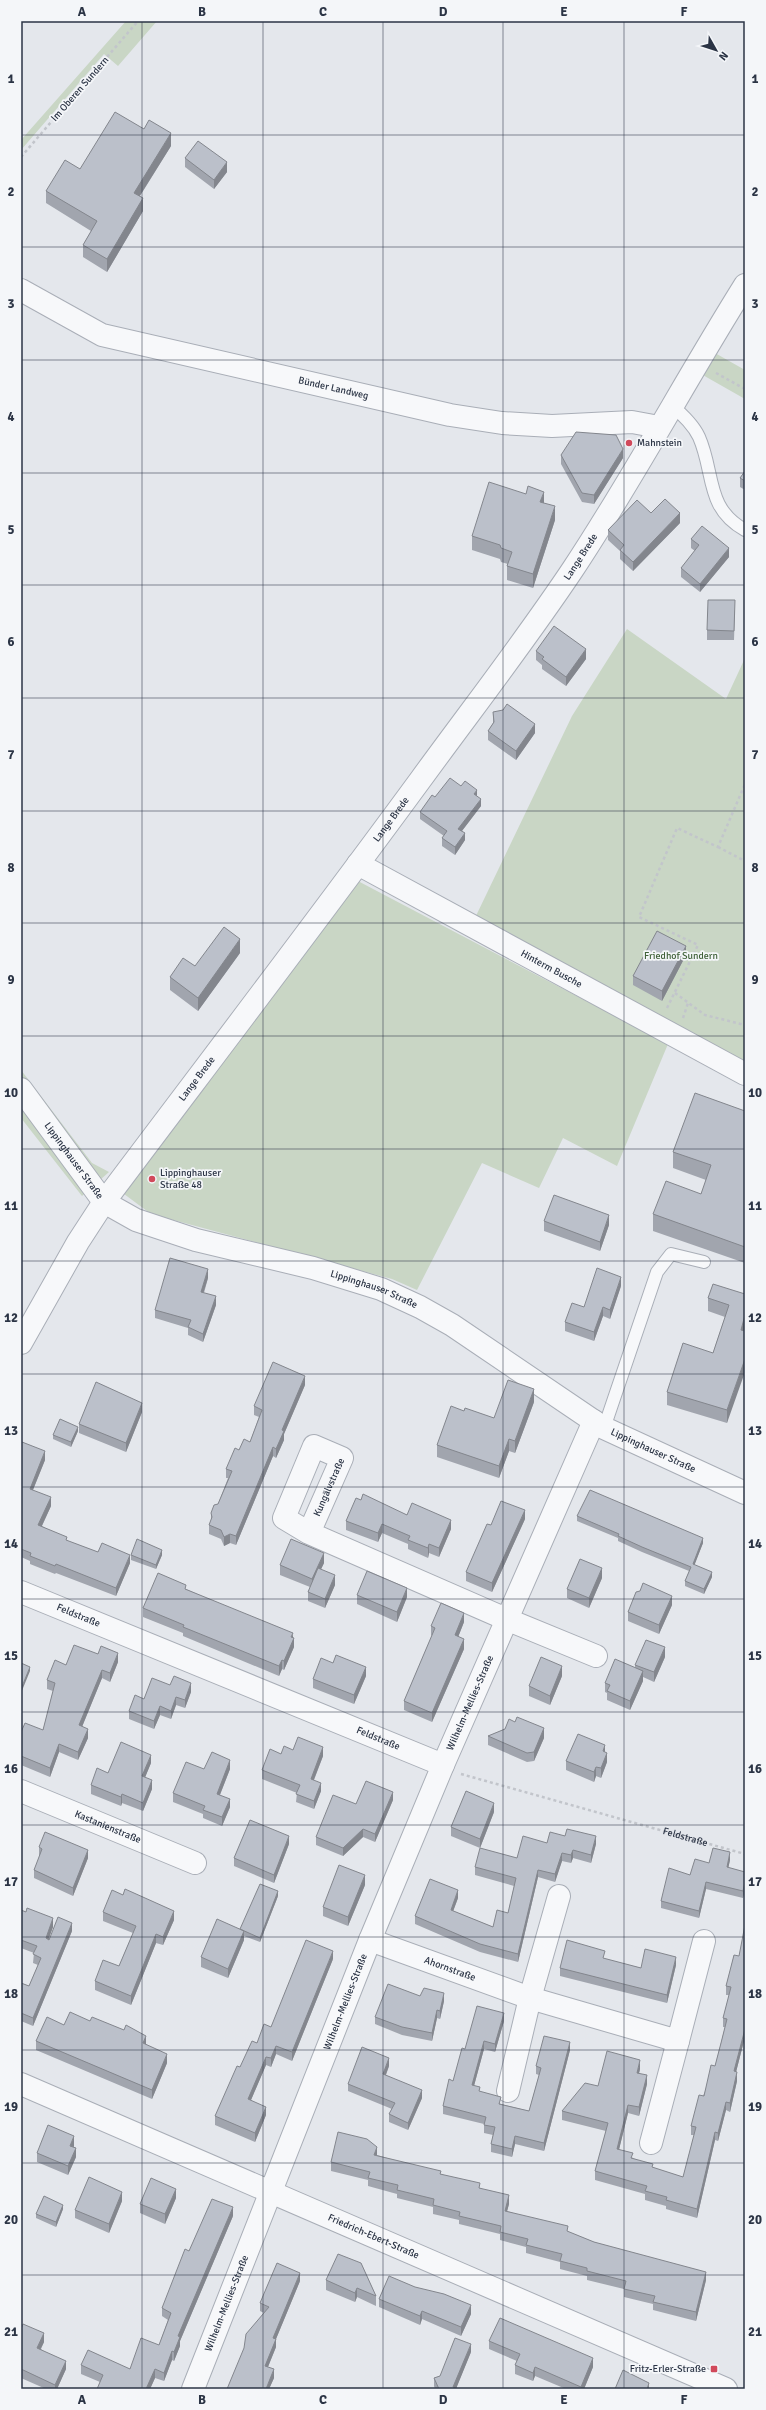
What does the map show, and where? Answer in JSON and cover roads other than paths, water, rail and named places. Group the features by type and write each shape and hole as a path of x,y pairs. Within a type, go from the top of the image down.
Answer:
{"street":[{"name":"Lange Brede","path":"21,1343 78,1242 104,1202 358,864 565,580 645,453 671,405 745,285"},
{"name":"Bünder Landweg","path":"21,290 102,334 450,415 502,423 552,426 632,422 659,427"},
{"name":"Hinterm Busche","path":"358,864 745,1074"},
{"name":"Lippinghauser Straße","path":"21,1089 104,1202 136,1220 196,1240 313,1268 388,1292 452,1325 599,1425 745,1493"},
{"name":"Wilhelm-Mellies-Straße","path":"193,2389 370,1940 443,1764 506,1619 599,1425"},
{"path":"309,1533 506,1619 596,1656"},
{"name":"Feldstraße","path":"21,1592 443,1764"},
{"name":"Kastanienstraße","path":"21,1791 195,1864"},
{"path":"508,2091 530,1998 559,1896"},
{"name":"Ahornstraße","path":"370,1940 530,1998 678,2040"},
{"path":"651,2143 704,1941"},
{"name":"Friedrich-Ebert-Straße","path":"21,2084 726,2389"}],"lane":[{"path":"671,405 686,418 699,437 717,504 732,523 745,530"},
{"path":"599,1425 657,1272 671,1254 704,1262"}],"place":[{"name":"Mahnstein","path":"629,443"},
{"name":"Lippinghauser Straße 48","path":"152,1179"},
{"name":"Fritz-Erler-Straße","path":"714,2369"}],"park label":[{"name":"Friedhof Sundern","path":"681,956"}]}
